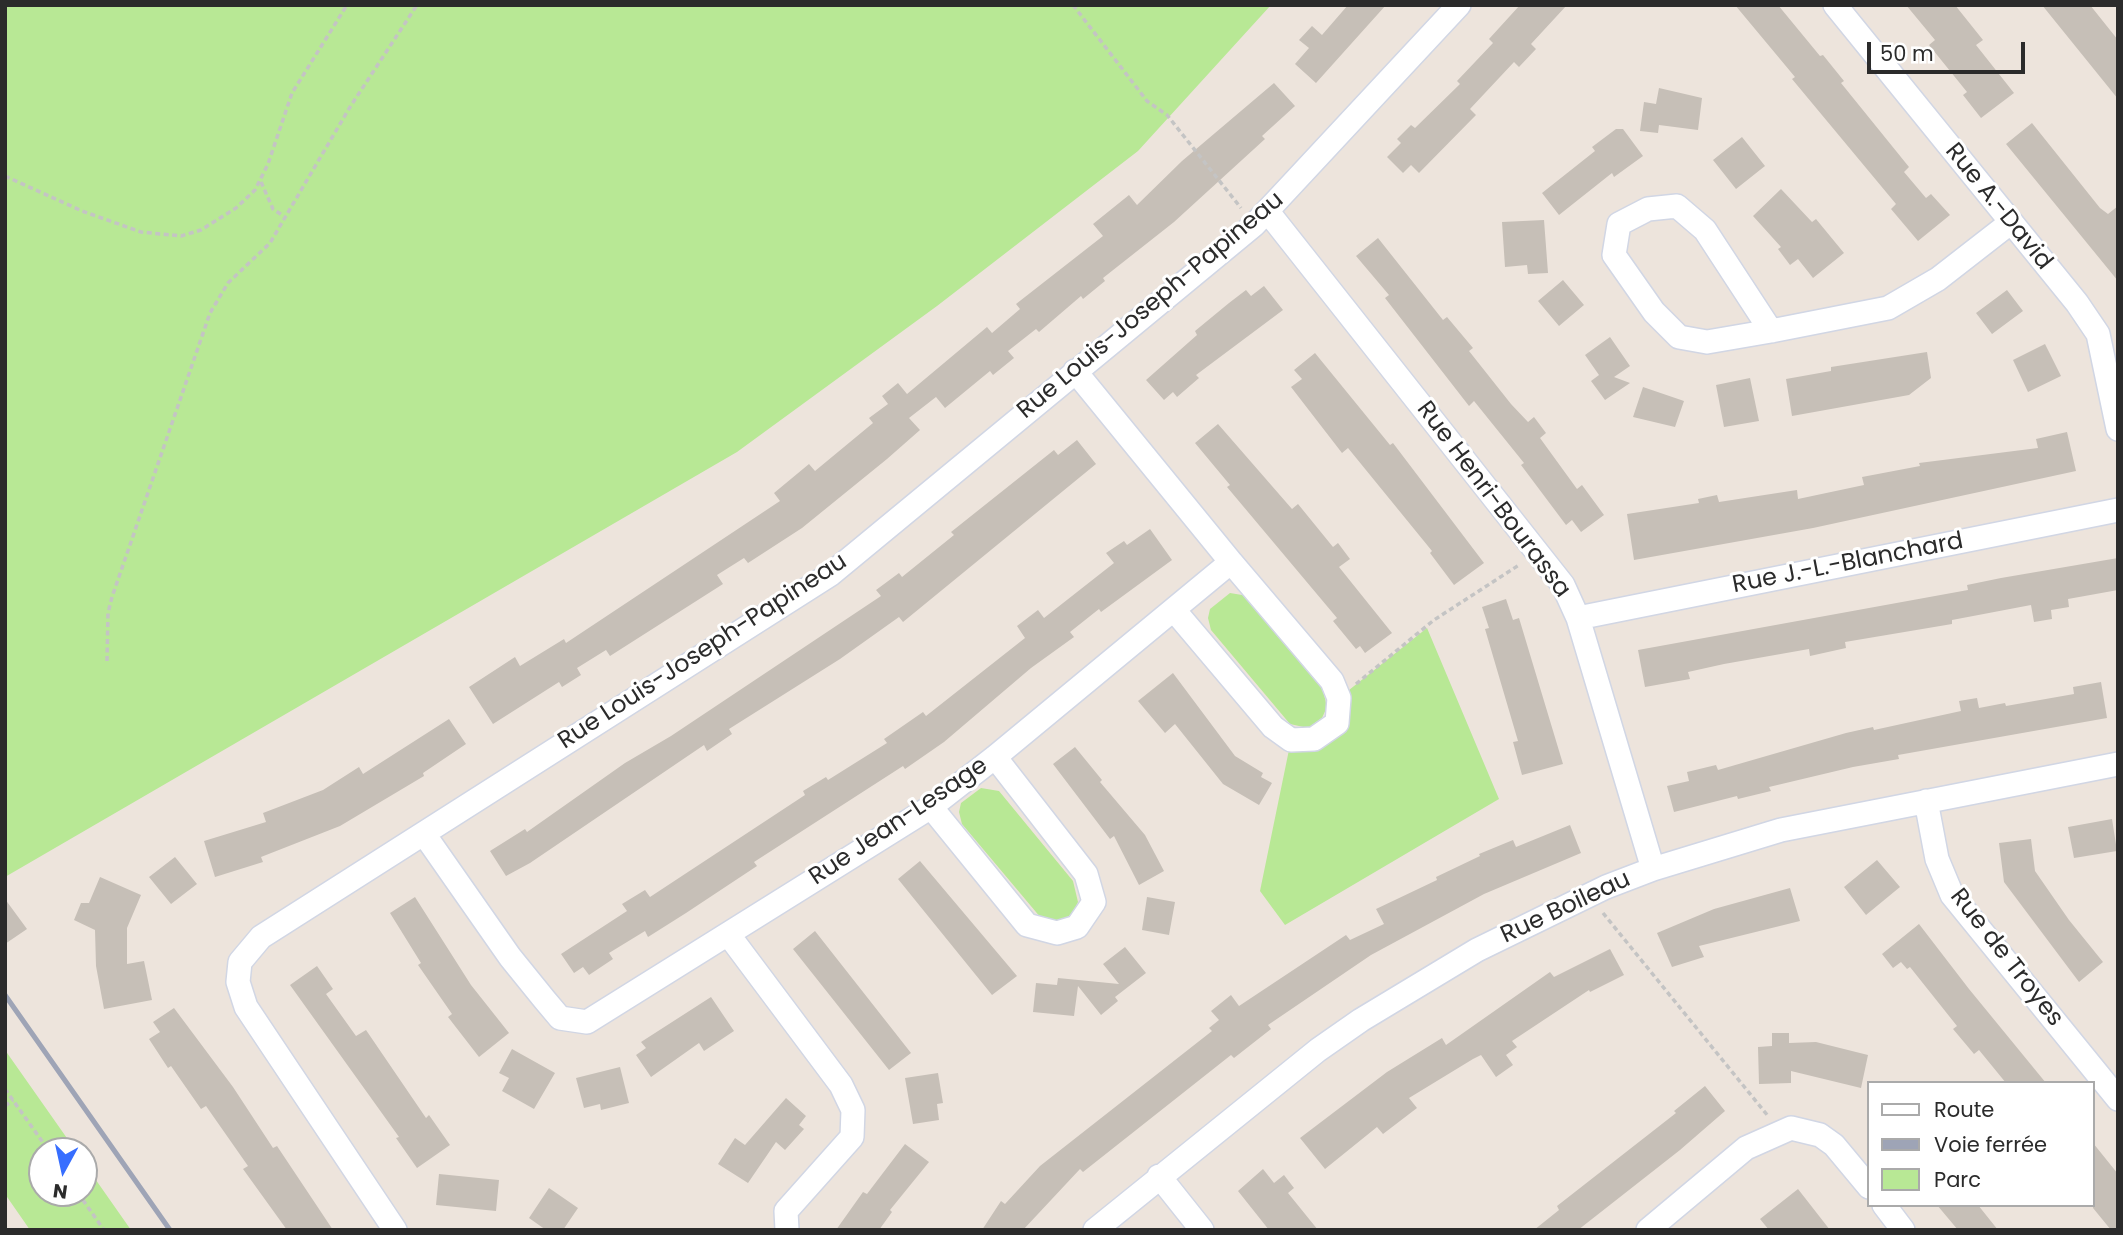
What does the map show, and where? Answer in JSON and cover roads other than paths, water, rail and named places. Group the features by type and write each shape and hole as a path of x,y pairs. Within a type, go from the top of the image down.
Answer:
{"street":[{"name":"Rue Louis-Joseph-Papineau","path":"395,1230 246,1007 238,982 240,962 261,937 831,574 1268,212 1459,5"},
{"name":"Rue A.-David","path":"1835,5 2077,303 2098,334 2118,429"},
{"path":"1771,331 1705,230 1677,206 1648,209 1619,224 1614,255 1654,312 1679,337 1707,342 1771,331 1888,308 1938,279 2010,223"},
{"name":"Rue Henri-Bourassa","path":"1268,212 1563,585 1578,618 1653,869"},
{"path":"1075,371 1332,681 1339,698 1337,723 1314,739 1291,740 1273,727 1174,610"},
{"name":"Rue J.-L.-Blanchard","path":"1578,618 2118,510"},
{"name":"Rue Jean-Lesage","path":"424,834 510,957 560,1018 587,1022 931,807 996,757 1231,562"},
{"path":"931,807 1027,925 1056,933 1077,927 1094,902 1086,874 996,757"},
{"name":"Rue Boileau","path":"1095,1230 1318,1050 1409,989 1488,944 1606,887 1653,869 1781,830 2118,764"},
{"name":"Rue de Troyes","path":"1926,801 1937,859 1952,895 2118,1099"},
{"path":"727,934 841,1085 853,1110 852,1137 786,1212 787,1230"},
{"path":"1648,1230 1776,1123 1820,1135 1834,1145 1868,1186"},
{"path":"1159,1176 1202,1230"},
{"path":"1886,1207 1903,1230"}],"railway":[{"path":"5,995 170,1230"}]}
